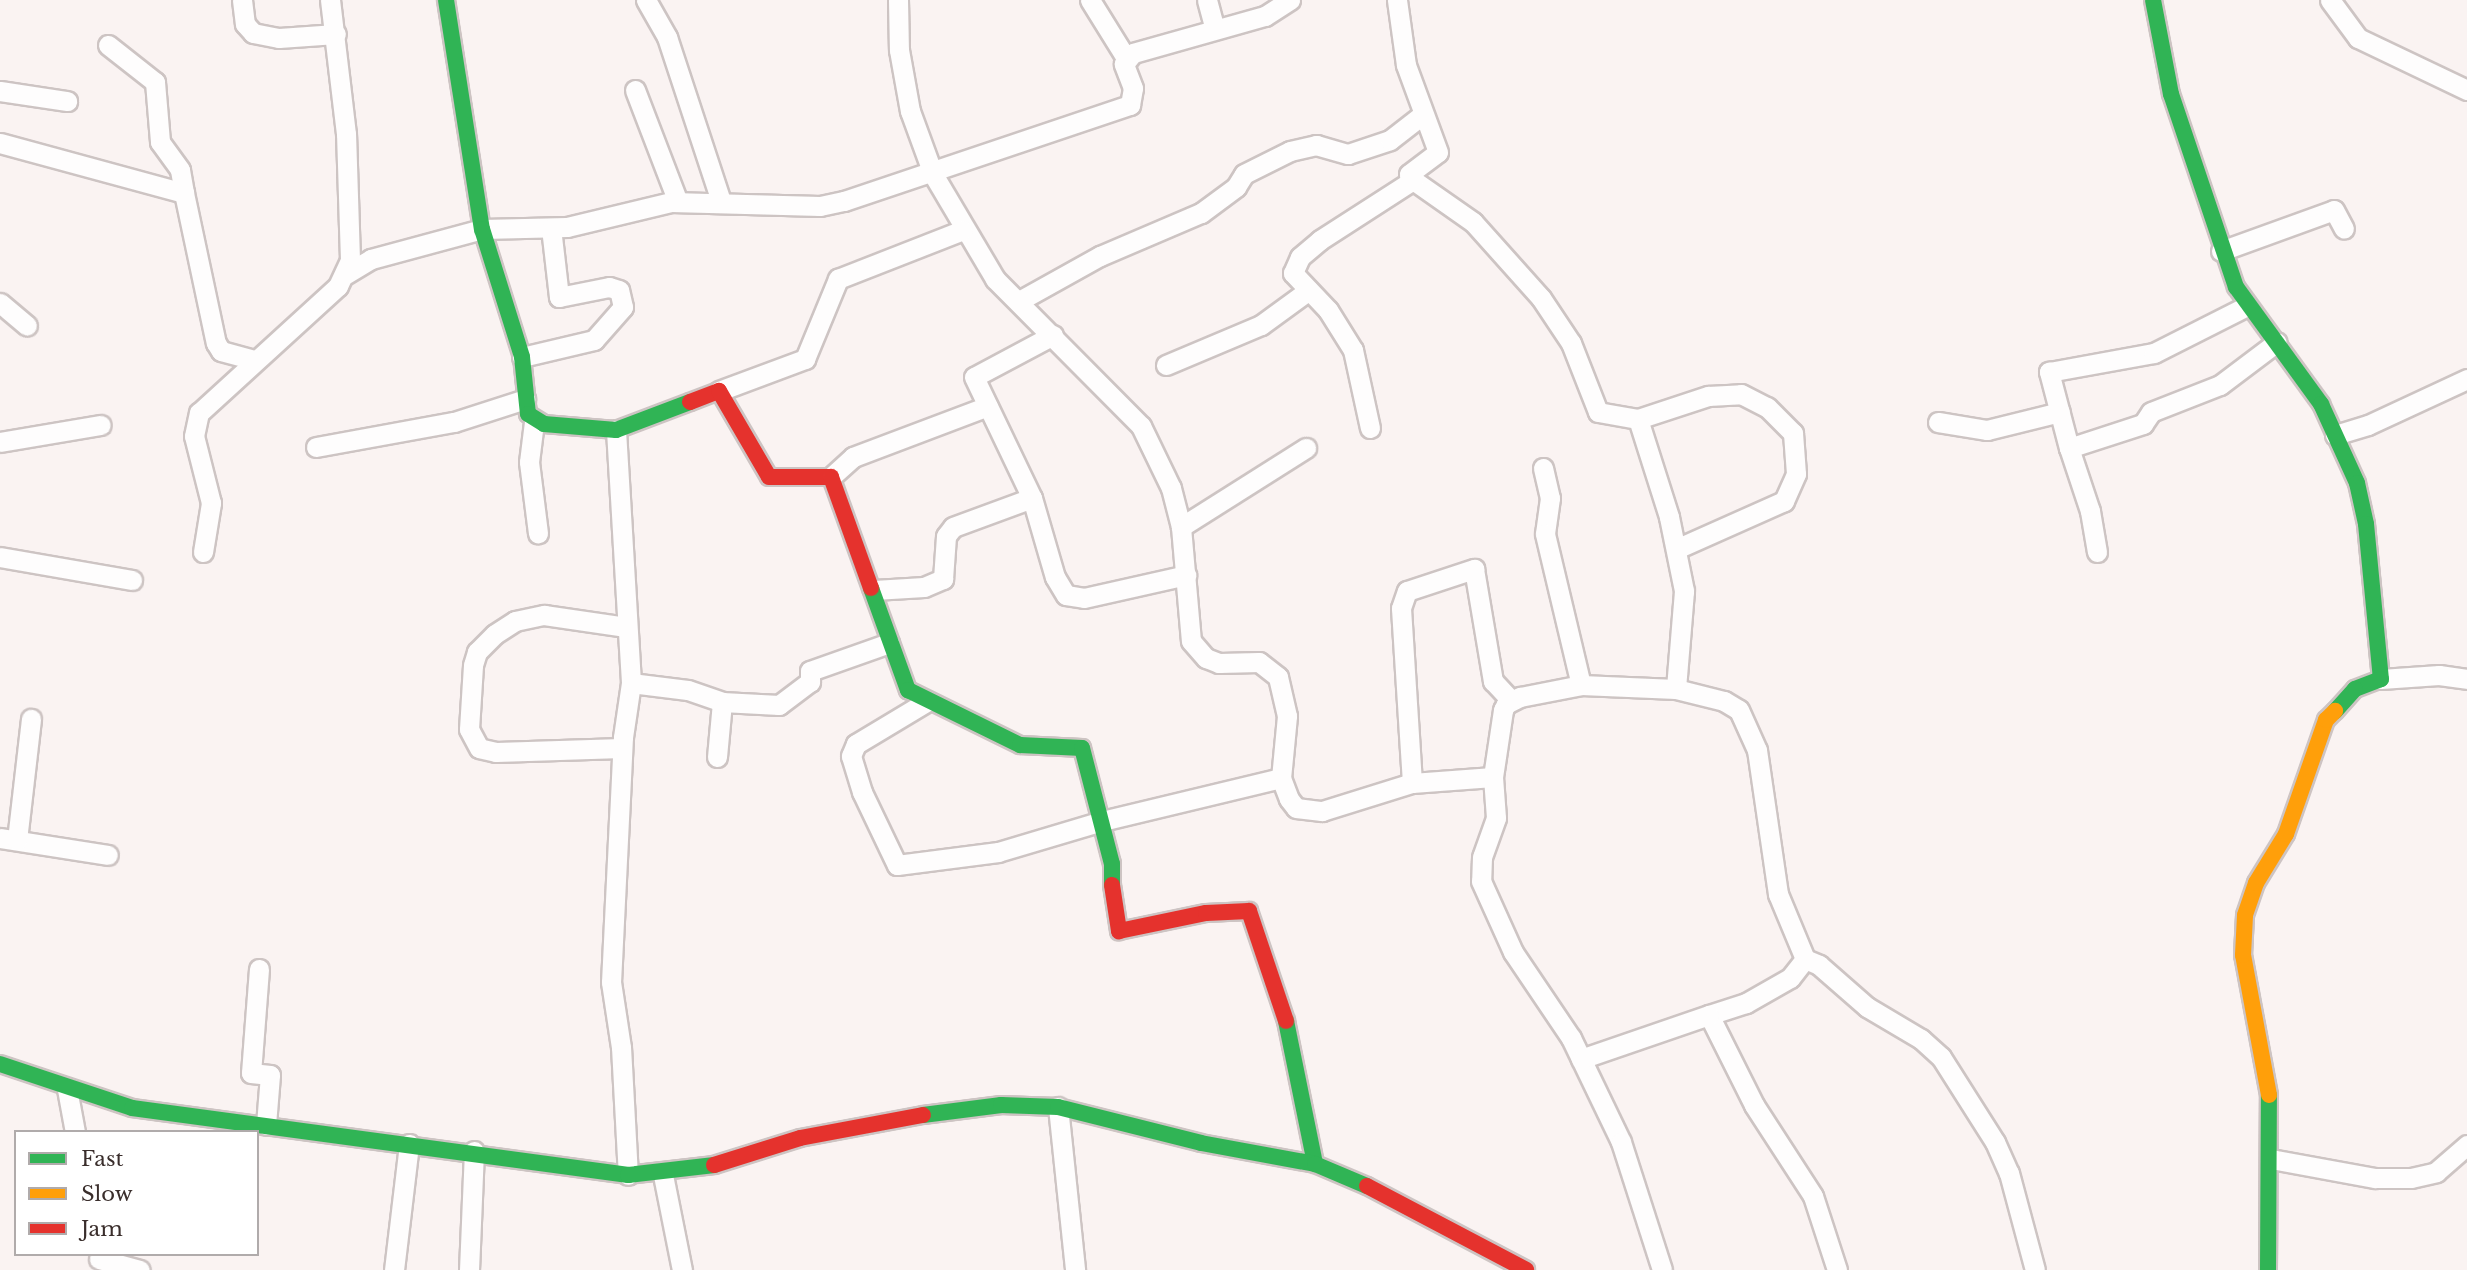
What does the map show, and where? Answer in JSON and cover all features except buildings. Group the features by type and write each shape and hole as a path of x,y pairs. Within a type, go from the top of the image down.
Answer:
{"street":[{"path":"242,0 245,24 253,33 279,38 336,34"},
{"path":"330,0 346,134 350,252 346,274"},
{"path":"446,0 482,229 522,357 525,399 534,422 528,462 538,533"},
{"path":"646,0 667,37 721,201"},
{"path":"898,0 899,50 910,111 933,174 963,230 995,279 1141,426 1171,488 1181,527 1188,629 1198,651 1219,663 1259,662 1278,677 1288,727 1281,778 1289,799 1308,812 1412,783 1493,778"},
{"path":"202,552 211,503 195,425 205,403 346,274 372,259 482,229 551,228 678,202 721,201 820,206 933,174 1130,105 1134,99 1125,70 1126,58 1090,0"},
{"path":"1206,0 1215,29"},
{"path":"1126,58 1265,16 1290,0"},
{"path":"1397,0 1404,55 1422,115 1438,152 1409,174 1413,180 1473,222 1541,298 1571,343 1598,412 1638,419 1708,396 1741,394 1767,407 1793,433 1797,444 1796,474 1784,501 1676,549"},
{"path":"2153,0 2171,93 2221,251 2247,306 2277,342 2321,404 2357,483 2366,524 2381,679"},
{"path":"2330,0 2358,37 2467,90"},
{"path":"108,45 155,82 160,142 180,170 216,343 221,351 255,360"},
{"path":"635,90 678,202"},
{"path":"0,92 67,101"},
{"path":"1019,301 1093,259 1201,213 1236,187 1244,174 1290,151 1316,145 1348,154 1390,140 1422,115"},
{"path":"0,143 184,193"},
{"path":"1370,428 1353,350 1328,310 1294,277 1300,257 1413,180"},
{"path":"2221,251 2334,210 2344,229"},
{"path":"522,357 594,340 623,307 619,290 609,287 559,297 551,228"},
{"path":"534,422 616,430 805,359 838,279 963,230"},
{"path":"1166,365 1261,325 1309,290"},
{"path":"0,303 27,326"},
{"path":"2096,552 2090,511 2069,448 2049,372 2154,354 2247,306"},
{"path":"1052,335 979,371 976,385 1032,498 1055,577 1066,595 1084,598 1186,575"},
{"path":"2069,448 2143,424 2151,412 2220,385 2277,342"},
{"path":"2335,435 2381,420 2467,379"},
{"path":"719,391 769,477 831,477 853,457 988,406"},
{"path":"316,447 454,422 525,399"},
{"path":"1938,422 1987,430 2060,412"},
{"path":"1638,419 1676,549 1685,599 1676,689"},
{"path":"0,442 101,425"},
{"path":"616,430 631,683 622,748 611,982 621,1047 628,1175"},
{"path":"1181,527 1306,448"},
{"path":"1542,468 1550,498 1545,534 1581,685"},
{"path":"831,477 908,690 926,702 1020,745 1077,744 1102,821 1112,864 1113,910 1119,931 1206,913 1249,911 1254,915 1283,1004 1315,1164"},
{"path":"874,590 924,587 943,579 946,536 953,527 1032,498"},
{"path":"0,557 132,580"},
{"path":"1412,783 1401,608 1407,591 1474,569 1493,681 1511,700"},
{"path":"622,748 496,752 479,748 469,729 473,665 477,652 495,634 515,621 544,615 626,627"},
{"path":"631,683 688,690 722,702 779,705 810,682 810,671 889,643"},
{"path":"2268,1270 2271,1159 2269,1082 2245,968 2245,915 2256,883 2286,834 2326,720 2355,689 2381,679 2439,675 2467,679"},
{"path":"1662,1270 1621,1142 1581,1059 1513,953 1481,881 1482,857 1496,818 1493,778 1503,710 1511,700 1581,685 1676,689 1724,701 1739,710 1751,728 1778,894 1805,959 1819,965 1867,1007 1921,1039 1941,1058 1995,1142 2009,1173 2035,1270"},
{"path":"717,757 722,702"},
{"path":"926,702 856,744 851,756 862,792 897,865 998,852 1102,821 1281,778"},
{"path":"31,719 8,839 108,855"},
{"path":"1581,1059 1746,1003 1790,978 1805,959"},
{"path":"259,969 251,1073 270,1075 266,1125"},
{"path":"1709,1015 1754,1105 1813,1196 1837,1270"},
{"path":"0,1064 67,1089 132,1108 474,1151 628,1175 663,1175 709,1167 800,1139 947,1111 1058,1107 1201,1143 1315,1164 1349,1176 1527,1270"},
{"path":"67,1089 75,1130"},
{"path":"1058,1107 1075,1270"},
{"path":"394,1270 409,1144"},
{"path":"2271,1159 2375,1178 2411,1178 2435,1172 2467,1145"},
{"path":"468,1270 474,1151"},
{"path":"663,1175 682,1270"},
{"path":"97,1261 139,1270"}],"traffic: fast":[{"path":"446,0 482,229 522,357 528,414 544,424 616,430 690,402"},
{"path":"2153,0 2171,94 2236,287 2321,404 2357,483 2366,524 2381,679 2355,689 2335,711"},
{"path":"871,588 908,690 1020,745 1082,748 1112,864 1112,885"},
{"path":"1286,1021 1315,1164"},
{"path":"0,1064 132,1108 628,1175 714,1165"},
{"path":"2268,1270 2269,1095"},
{"path":"923,1115 1001,1105 1058,1107 1201,1143 1315,1164 1367,1186"}],"traffic: slow":[{"path":"2269,1095 2243,955 2245,915 2256,883 2286,834 2326,720 2335,711"}],"traffic: jam":[{"path":"690,402 719,391 769,477 831,477 871,588"},
{"path":"1112,885 1119,931 1206,913 1249,911 1286,1021"},
{"path":"714,1165 800,1138 923,1115"},
{"path":"1367,1186 1526,1270"}]}
